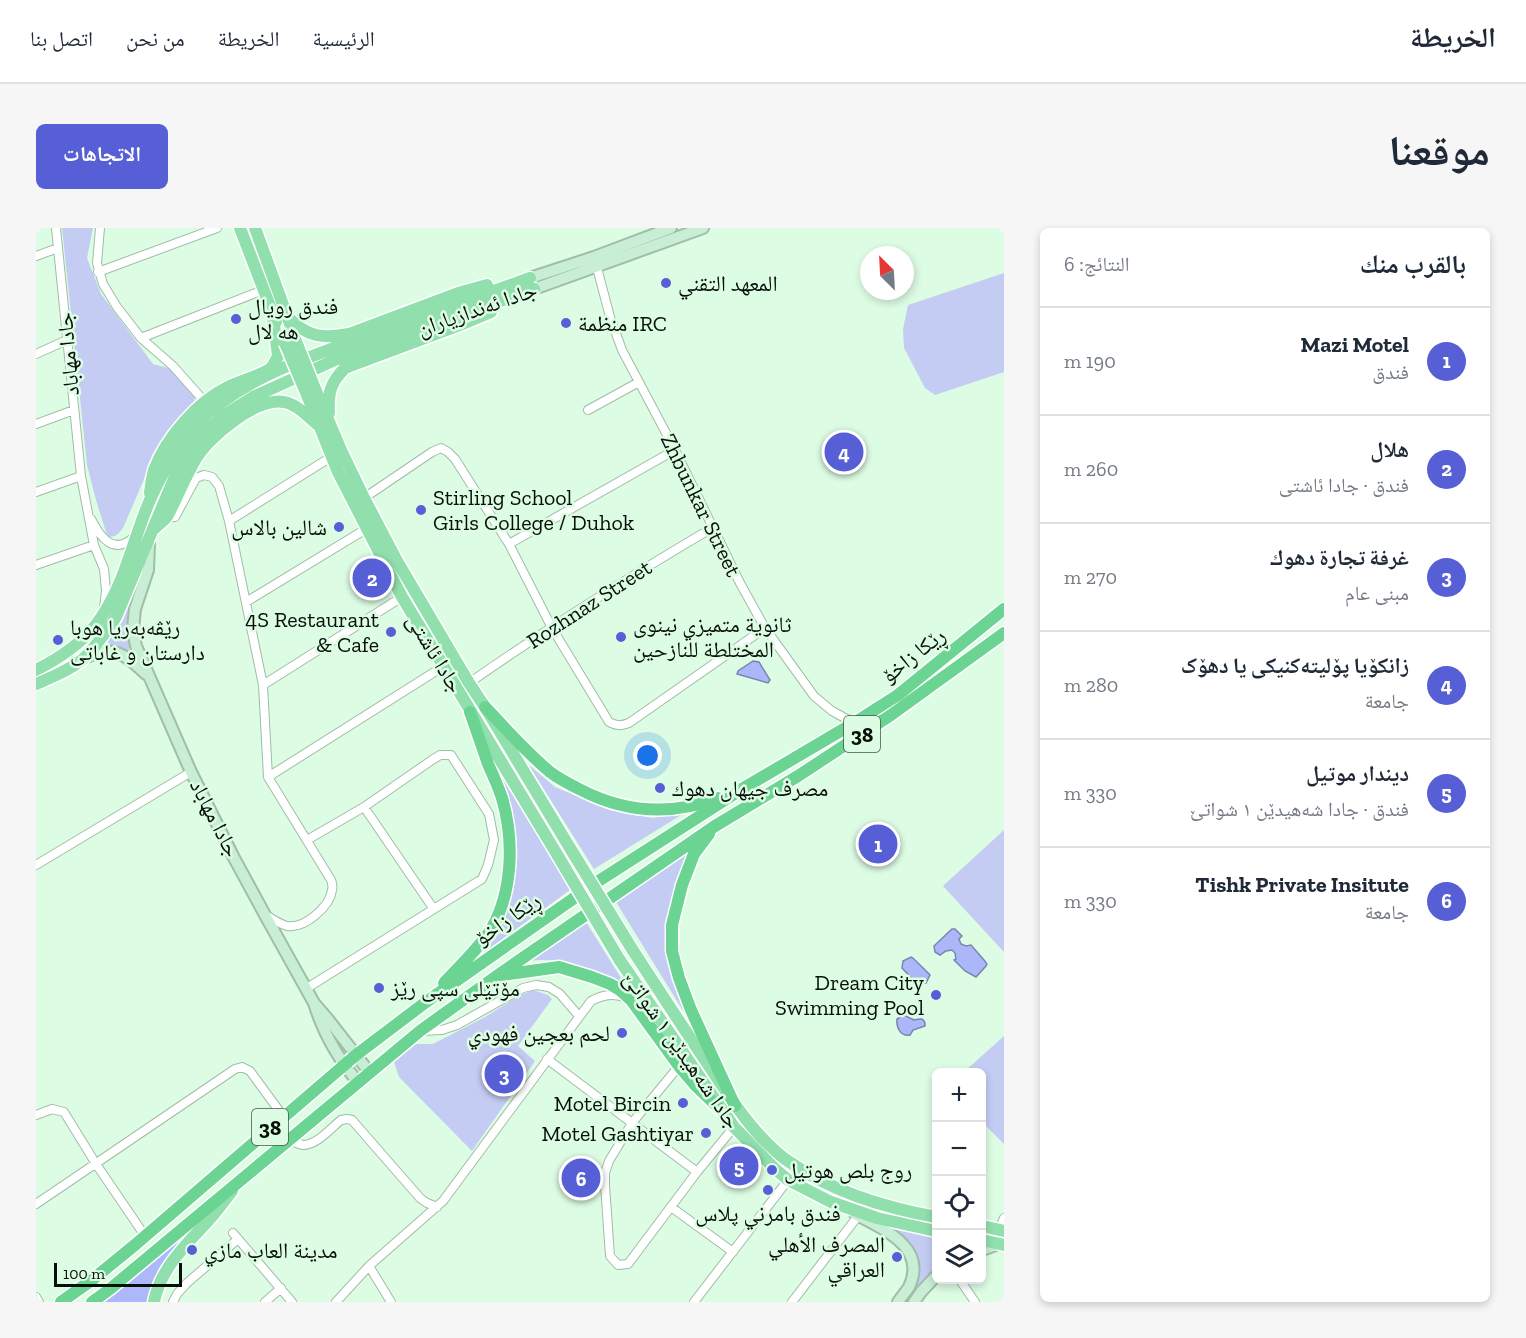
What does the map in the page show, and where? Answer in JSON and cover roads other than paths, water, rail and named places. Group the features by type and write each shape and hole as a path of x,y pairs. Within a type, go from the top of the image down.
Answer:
{"highway":[{"name":"ڕێکا زاخۆ","path":"61,1302 92,1280 145,1236 356,1055 426,1002 597,882 742,789 898,695 1004,609"},
{"name":"ڕێکا زاخۆ","path":"92,1302 420,1031 715,826 798,776 891,715 1004,633"},
{"path":"485,707 551,773 589,794 620,806 646,810 681,808 706,803 742,789"},
{"path":"426,1002 491,928 507,884 509,838 505,811 496,780 470,712"},
{"path":"715,826 694,854 682,885 672,925 672,951 691,1010 735,1106"},
{"path":"498,975 559,967 610,984 620,990 631,1000 679,1066 724,1113"}],"main road":[{"path":"36,670 74,647 103,614 117,589 137,535 147,505 153,471 179,429 205,402 226,388 270,369 278,356 273,317 240,228"},
{"path":"255,228 287,316 290,341"},
{"name":"جادا ئەندازیاران","path":"595,262 671,228"},
{"name":"جادا ئەندازیاران","path":"250,392 532,283 703,228"},
{"path":"287,316 295,325 312,334 326,337 336,336 458,293 493,284 532,283"},
{"path":"152,534 167,518 189,472 208,442 245,414 269,403 284,402 324,425 331,386 345,368 501,308 532,283"},
{"path":"273,317 290,341"},
{"name":"جادا ئاشتی","path":"290,341 324,425 332,457 402,597 619,959"},
{"path":"147,505 181,443 209,412 250,392"},
{"path":"84,658 116,617 176,474 192,447 204,433 250,392"},
{"name":"جادا ئاشتی","path":"324,425 397,561 469,684 632,949"},
{"name":"جادا مهاباد","path":"152,534 148,570 135,609 133,629 136,646 192,772 265,915 314,1003 370,1073"},
{"path":"36,684 84,658 103,652 124,655 149,676"},
{"name":"جادا شەهیدێن ١ شواتێ","path":"632,949 735,1106 783,1157 809,1175 840,1191 879,1204 932,1216"},
{"name":"جادا شەهیدێن ١ شواتێ","path":"619,959 734,1127 774,1168 788,1180 831,1202 877,1218 932,1230"},
{"path":"314,1003 321,1023 344,1066 358,1082"},
{"path":"154,1302 156,1291 172,1260 216,1212 242,1178"},
{"path":"831,1202 888,1232 901,1242 912,1256 914,1270 909,1286 898,1302"},
{"path":"986,1227 1001,1231"},
{"path":"986,1241 1001,1244"},
{"path":"986,1248 1001,1244"},
{"path":"914,1302 932,1281"}],"street":[{"name":"جادا مهاباد","path":"56,228 81,476 94,545 104,569 103,614"},
{"path":"100,228 97,262 103,284 141,338 173,366 205,402"},
{"path":"98,272 217,228"},
{"path":"36,256 58,248"},
{"name":"Zhbunkar Street","path":"595,262 622,350 675,450 740,584 765,628 814,696 832,711 854,723"},
{"path":"141,338 263,290"},
{"path":"36,354 68,340"},
{"path":"588,410 639,382"},
{"path":"36,424 74,410"},
{"path":"364,498 432,452 441,448 448,452 455,459 509,544 552,628 609,722 615,726 629,723 765,628"},
{"path":"509,544 675,450"},
{"path":"229,521 332,457"},
{"path":"167,518 175,517 196,478 204,475 212,477 219,486 229,521 262,685 268,777 331,880 333,889 329,899 320,912 309,920 296,926 286,926 265,915"},
{"path":"36,492 81,476"},
{"path":"88,515 98,533 109,543 124,543 137,535"},
{"name":"Rozhnaz Street","path":"469,684 640,570 712,528"},
{"path":"246,602 366,529"},
{"path":"36,565 94,545"},
{"path":"262,685 402,597"},
{"path":"268,777 444,666"},
{"path":"307,840 364,807 440,755 451,755 489,814 494,840 488,866 482,879 307,988"},
{"path":"36,865 192,772"},
{"path":"364,807 434,908"},
{"path":"420,1031 442,1030 457,1025 523,988 536,985 555,990 579,1016"},
{"path":"336,1302 369,1266 449,1193 591,1001 607,995 631,1000"},
{"path":"547,1059 697,1172"},
{"path":"679,1066 632,1123 609,1161 605,1173 610,1256 618,1265 628,1264 734,1127"},
{"path":"36,1204 238,1067 250,1071 283,1116"},
{"path":"36,1115 52,1110 64,1112 145,1236"},
{"path":"289,1139 303,1145 312,1143 342,1120 352,1120 420,1198 436,1207"},
{"path":"694,1302 788,1180"},
{"path":"671,1207 733,1252"},
{"path":"792,1302 858,1216"},
{"path":"1001,1231 1004,1218"},
{"path":"173,1302 187,1283 236,1236 292,1302"},
{"path":"369,1266 391,1302"},
{"path":"963,1284 975,1302"},
{"path":"265,1302 281,1288"},
{"path":"36,1298 39,1302"}],"place":[{"name":"المعهد التقني","path":"666,283"},
{"name":"فندق رويال هه لال","path":"236,319"},
{"name":"منظمة IRC","path":"566,323"},
{"name":"زانکۆیا پۆلیتەکنیکی یا دهۆک","path":"844,452"},
{"name":"Stirling School Girls College / Duhok","path":"421,510"},
{"name":"شالين بالاس","path":"339,527"},
{"name":"هلال","path":"372,578"},
{"name":"4S Restaurant & Cafe","path":"391,632"},
{"name":"ثانوية متميزي نينوى المختلطة للنازحين","path":"621,637"},
{"name":"رێڤەبەريا ھوبا دارستان و غاباتى","path":"58,640"},
{"name":"مصرف جيهان دهوك","path":"660,788"},
{"name":"Mazi Motel","path":"878,844"},
{"name":"مۆتێلی سپی رێز","path":"379,988"},
{"name":"Dream City Swimming Pool","path":"936,995"},
{"name":"لحم بعجين فهودي","path":"622,1033"},
{"name":"غرفة تجارة دهوك","path":"504,1074"},
{"name":"Motel Bircin","path":"683,1103"},
{"name":"Motel Gashtiyar","path":"706,1133"},
{"name":"ديندار موتيل","path":"739,1166"},
{"name":"روج بلص هوتيل","path":"772,1170"},
{"name":"Tishk Private Insitute","path":"581,1178"},
{"name":"فندق بامرني پلاس","path":"768,1190"},
{"name":"مدينة العاب مازي","path":"192,1250"},
{"name":"المصرف الأهلي العراقي","path":"897,1257"}]}
